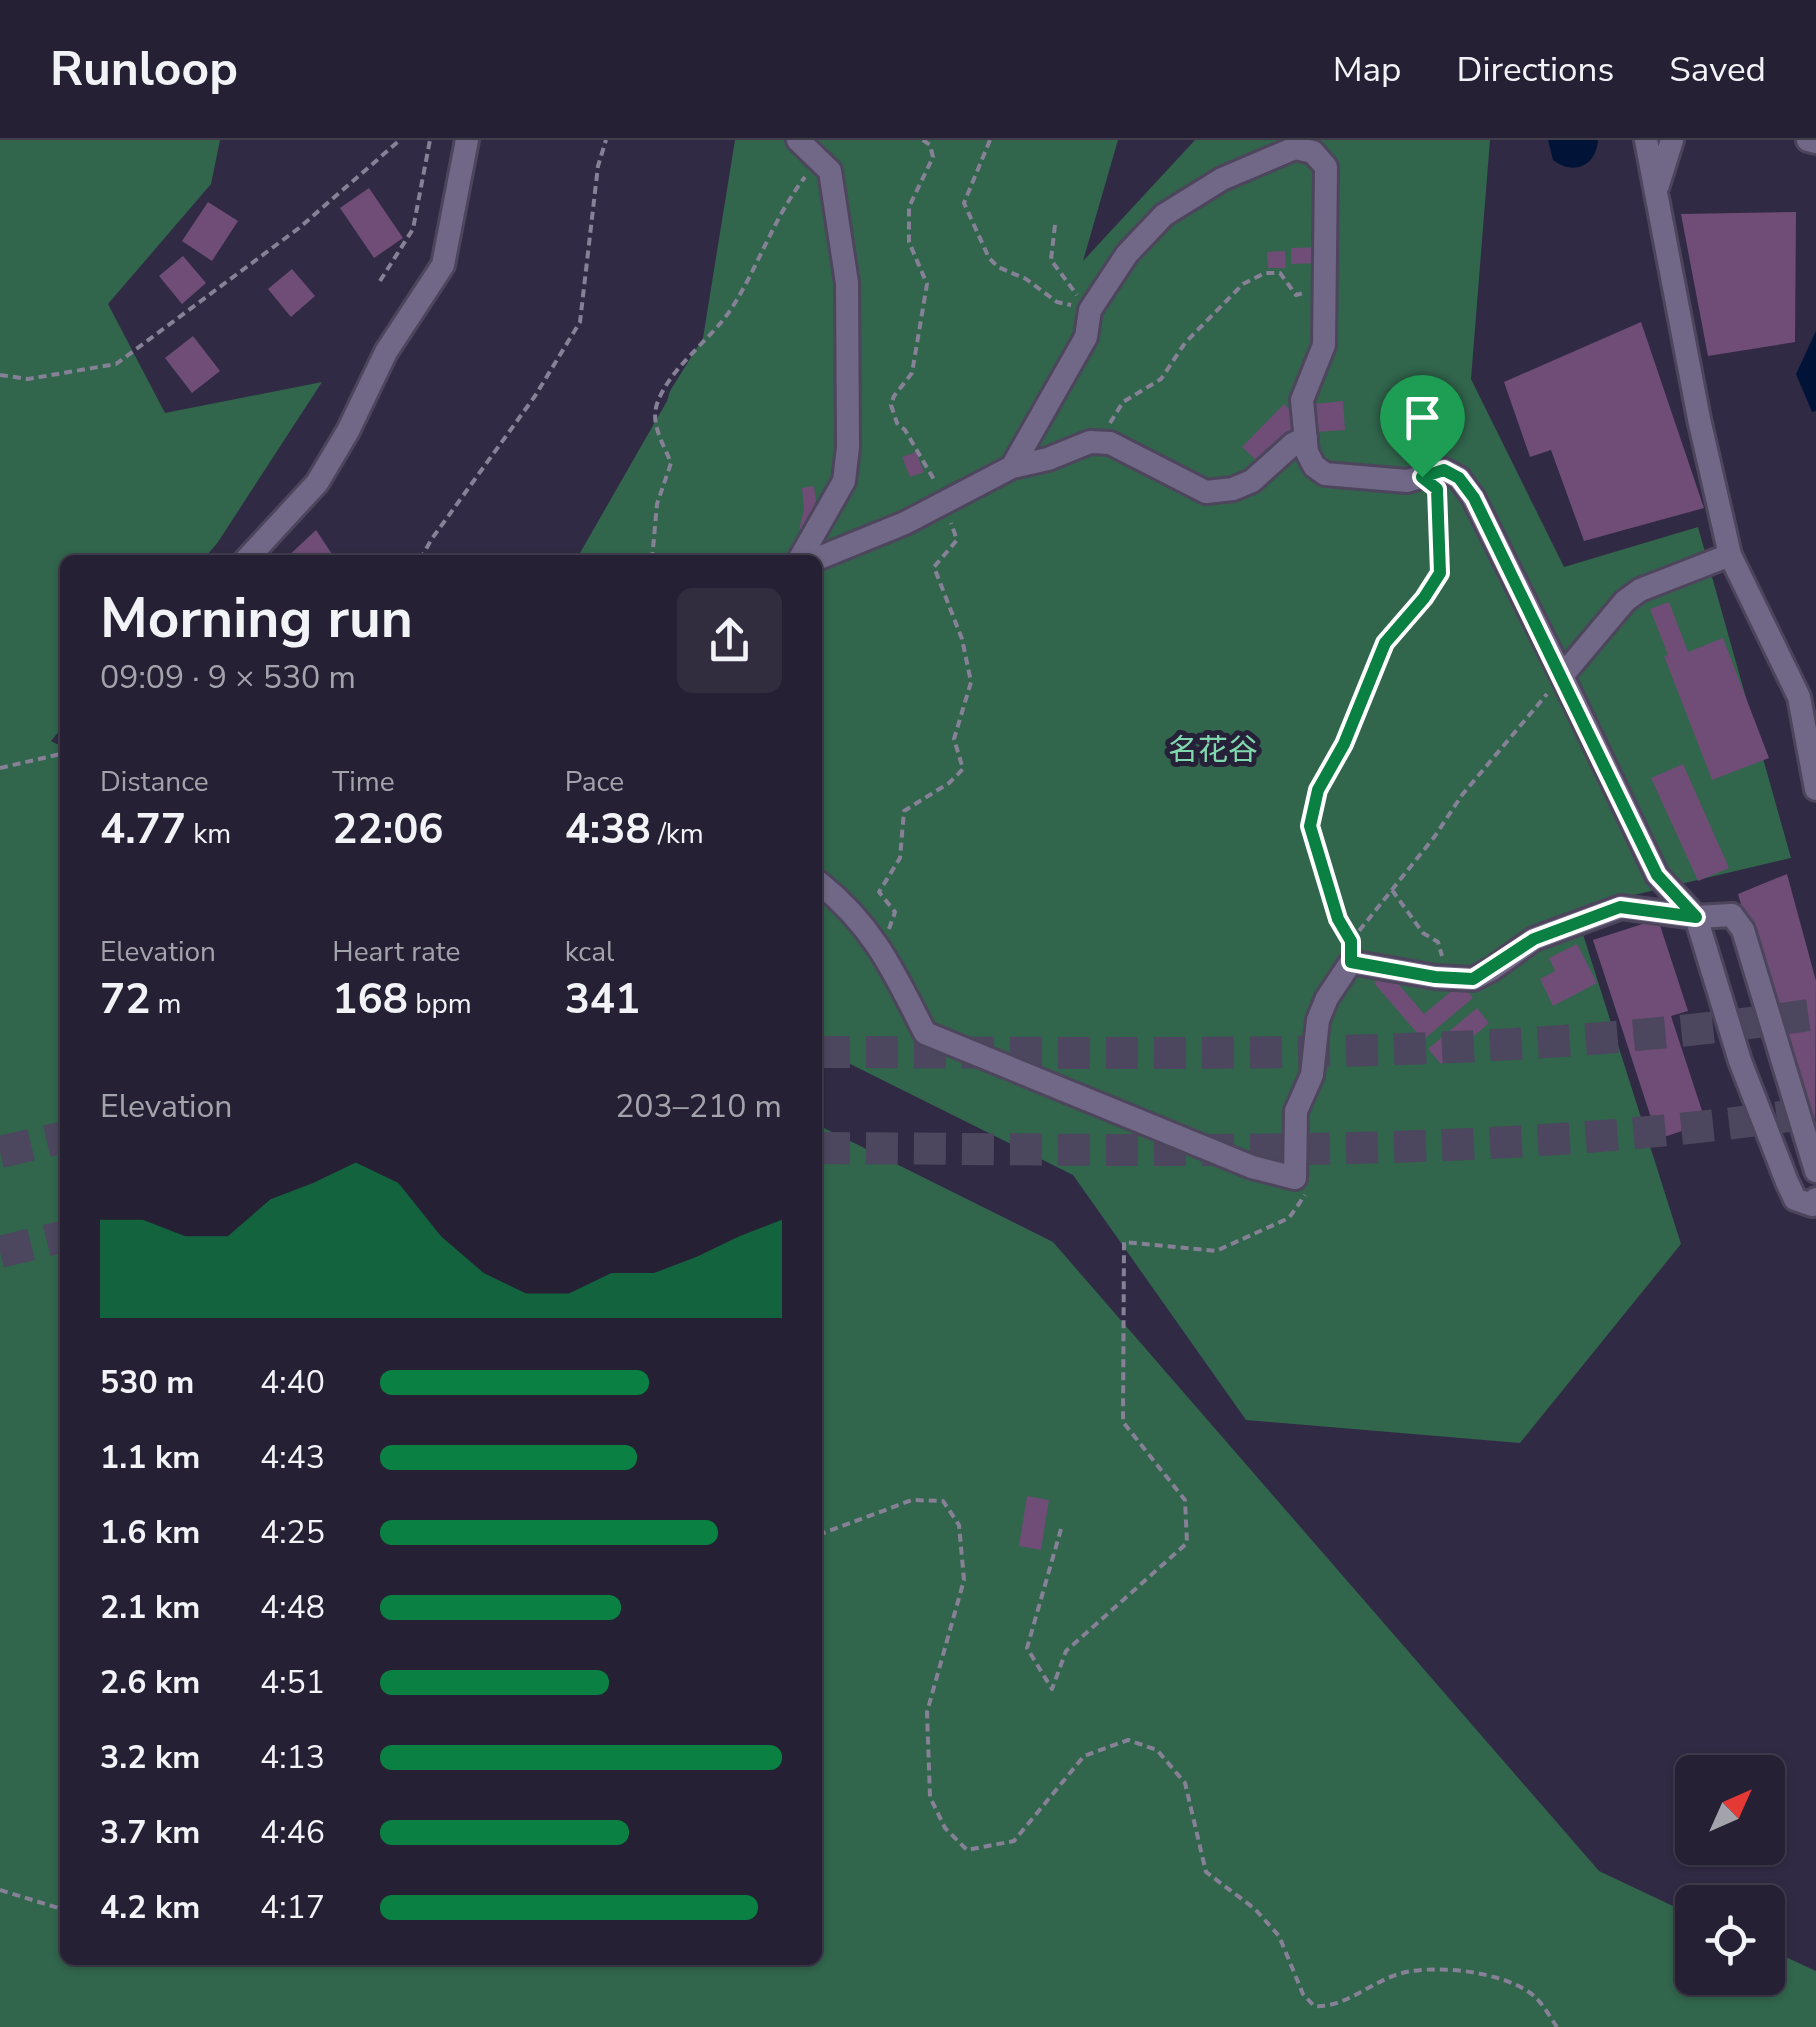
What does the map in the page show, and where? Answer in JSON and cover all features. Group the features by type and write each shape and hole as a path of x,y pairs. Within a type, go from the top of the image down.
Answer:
{"street":[{"path":"251,555 317,483 348,431 386,352 443,265 467,140"},
{"path":"798,140 830,171 847,283 848,446 844,481 801,555"},
{"path":"1646,140 1699,418 1730,555 1799,696 1816,789"},
{"path":"1657,188 1672,140"},
{"path":"1808,140 1816,142"},
{"path":"1012,467 1086,337 1090,310 1127,254 1164,215 1222,179 1295,144 1313,152 1326,167 1324,345 1302,400 1314,466 1325,474 1406,481 1444,470 1459,478 1474,498 1657,875 1696,917 1740,1061 1795,1199 1812,1205 1816,1199"},
{"path":"822,557 905,523 1012,467 1048,459 1090,442 1110,443 1206,492 1233,489 1252,481 1293,444 1306,438"},
{"path":"1562,676 1625,601 1640,590 1730,555"},
{"path":"822,885 841,900 882,948 925,1032 1252,1166 1294,1178 1296,1112 1312,1075 1318,1020 1351,952 1435,977 1473,979 1534,939 1620,907 1696,917 1732,915 1743,930 1816,1171"}],"path":[{"path":"0,375 28,379 116,364 299,228 400,140"},
{"path":"380,281 414,229 430,140"},
{"path":"423,555 535,396 580,322 598,166 606,140"},
{"path":"882,948 895,912 879,892 900,858 904,812 963,768 954,739 971,682 962,639 934,567 958,540 941,504 938,486 905,430 897,424 891,405 912,372 927,284 909,242 909,206 933,157 924,140"},
{"path":"990,140 964,202 989,258 1057,302 1090,310"},
{"path":"652,555 657,504 672,463 656,426 656,406 665,388 733,306 782,206 816,158"},
{"path":"1055,225 1051,260 1090,310"},
{"path":"1090,442 1114,420 1123,402 1161,379 1184,343 1243,284 1265,274 1280,273"},
{"path":"1351,952 1310,826 1318,790 1344,744 1385,643 1440,573 1437,489 1422,477"},
{"path":"1351,952 1462,795 1562,676"},
{"path":"0,768 60,754"},
{"path":"1392,890 1443,952 1435,977"},
{"path":"1061,1529 1027,1648 1052,1689 1066,1651 1187,1543 1185,1500 1123,1422 1124,1242 1216,1251 1289,1218 1306,1196 1294,1178"},
{"path":"822,1534 912,1500 943,1502 959,1525 964,1580 926,1712 930,1797 945,1828 967,1850 1014,1841 1084,1756 1128,1740 1157,1750 1185,1784 1206,1872 1255,1909 1279,1936 1303,1994 1314,2006 1330,2007 1392,1976 1414,1970 1463,1973 1504,1977 1535,1996 1558,2027"},
{"path":"0,1890 60,1908"}],"green space":[{"path":"0,140 220,140 211,184 108,304 165,413 322,382 207,555 60,555 60,730 51,741 60,746 60,1965 822,1965 822,1127 1053,1242 1599,1871 1675,1907 1675,1995 1785,1995 1785,1957 1816,1971 1816,2027 0,2027"},
{"name":"名花谷","path":"735,140 1118,140 1083,261 1195,140 1490,140 1471,379 1564,567 1698,527 1791,858 1575,909 1681,1244 1520,1443 1246,1420 1073,1175 822,1050 822,555 579,555 703,338"}],"water":[{"path":"1548,140 1598,140 1593,156 1576,168 1553,160"},
{"path":"1816,331 1816,411 1812,412 1796,374"}],"building":[{"path":"369,188 403,238 374,258 340,208"},
{"path":"208,202 238,221 212,261 182,241"},
{"path":"1796,212 1795,342 1708,356 1681,214"},
{"path":"1323,247 1323,263 1291,264 1291,248"},
{"path":"1285,251 1286,268 1268,268 1267,252"},
{"path":"183,256 206,283 182,304 159,276"},
{"path":"292,269 315,296 291,317 268,289"},
{"path":"1641,322 1704,508 1584,541 1551,450 1530,457 1504,382"},
{"path":"193,336 220,371 192,393 165,358"},
{"path":"1343,401 1345,430 1316,432 1313,404"},
{"path":"1284,404 1302,422 1261,465 1242,447"},
{"path":"916,452 924,472 910,477 902,457"},
{"path":"814,486 817,511 810,534 799,529 804,510 802,488"},
{"path":"316,530 333,555 289,555"},
{"path":"1669,602 1688,652 1723,638 1769,758 1712,780 1650,609"},
{"path":"1683,764 1729,868 1698,881 1651,778"},
{"path":"1787,874 1816,981 1815,1155 1738,894"},
{"path":"1658,919 1688,1011 1671,1016 1706,1123 1658,1139 1593,940"},
{"path":"1577,944 1597,983 1553,1006 1540,979 1555,971 1549,958"},
{"path":"1388,972 1424,1014 1461,983 1473,998 1423,1040 1374,983"},
{"path":"1477,1008 1489,1023 1441,1064 1428,1049"},
{"path":"1027,1496 1049,1500 1041,1550 1019,1546"}],"tunnel":[{"path":"822,1052 1193,1053 1443,1048 1692,1030 1816,1014"},
{"path":"822,1148 1193,1150 1443,1145 1692,1128 1816,1112"},
{"path":"0,1152 60,1138"},
{"path":"0,1252 60,1237"}],"route":[{"path":"1444,470 1459,478 1474,498 1657,875 1696,917 1620,907 1534,939 1473,979 1435,977 1351,962 1351,941 1338,919 1310,826 1318,790 1344,744 1385,643 1440,573 1437,489 1422,477 1444,470"}]}
